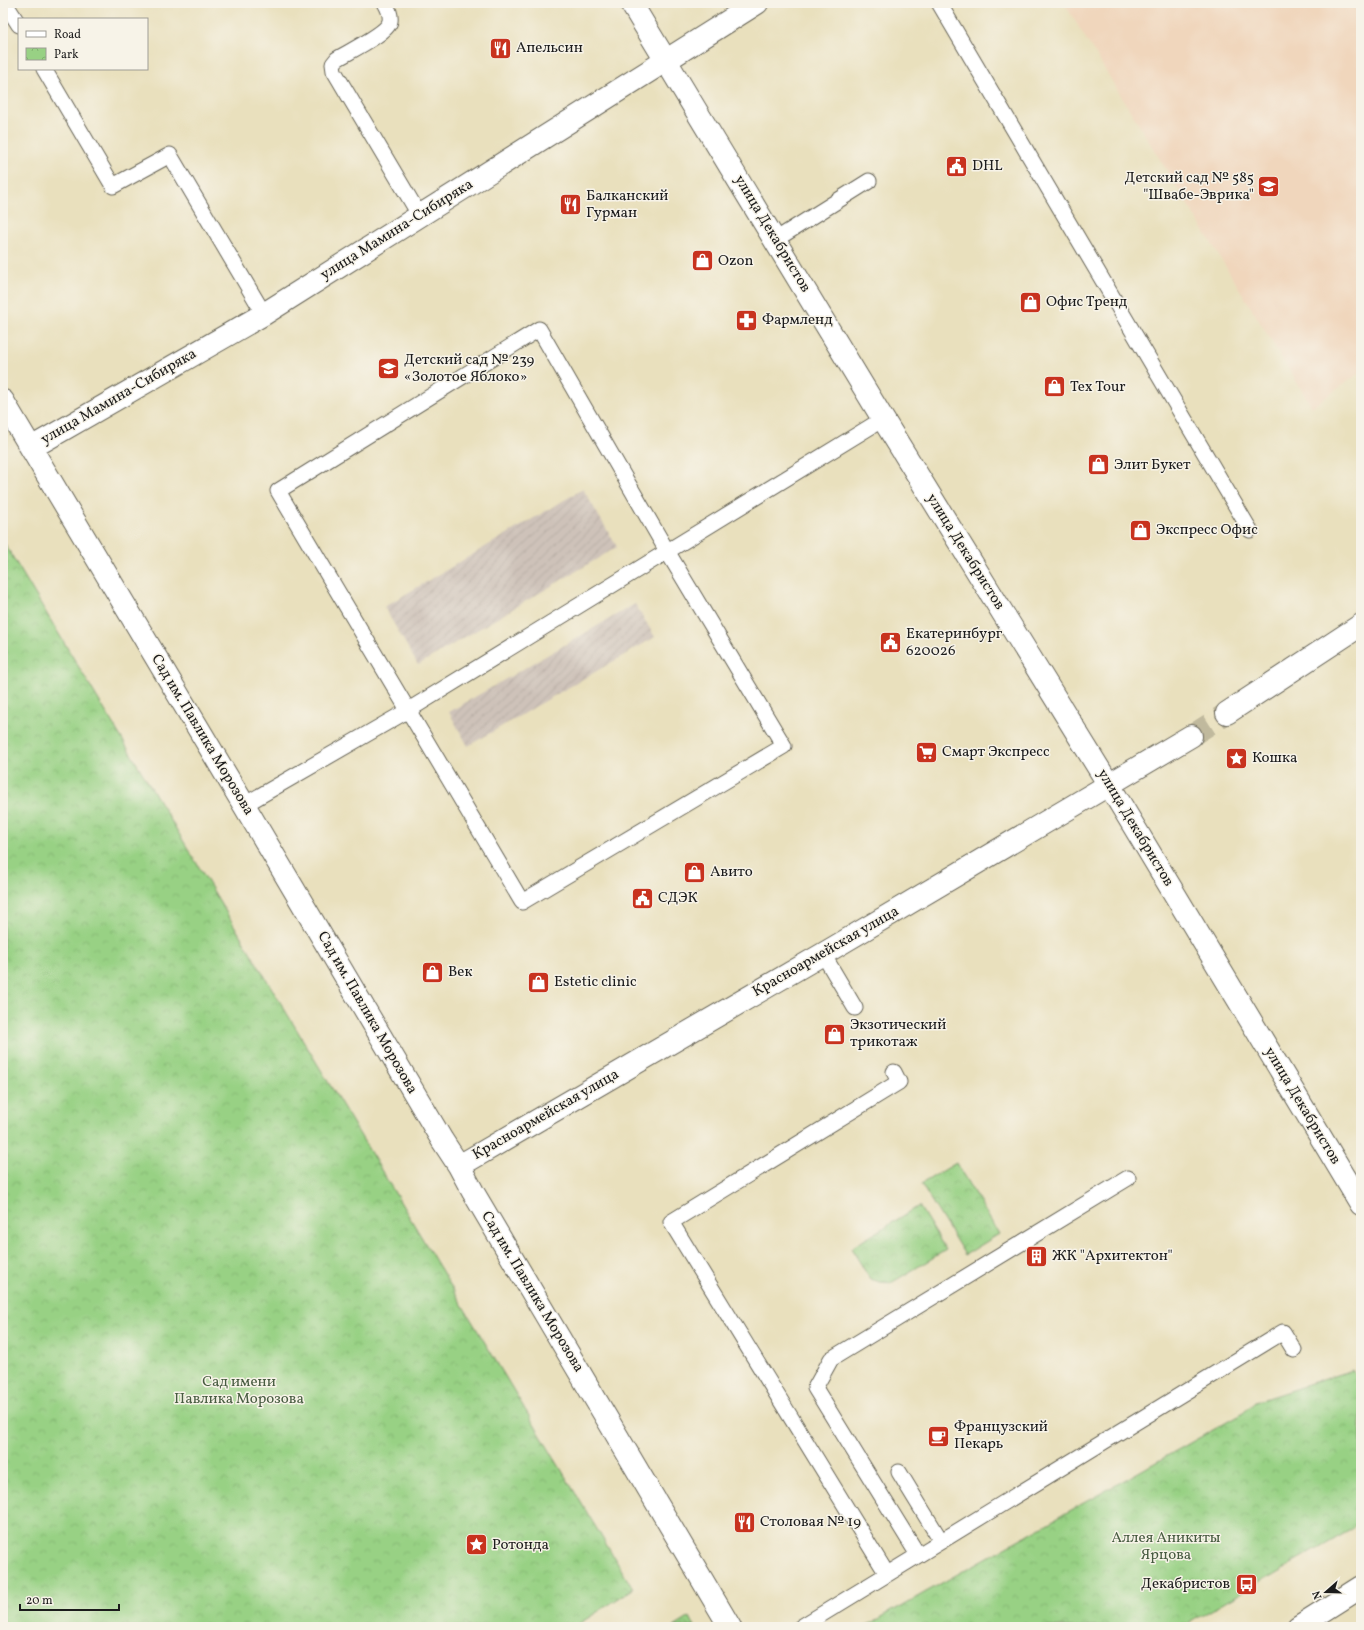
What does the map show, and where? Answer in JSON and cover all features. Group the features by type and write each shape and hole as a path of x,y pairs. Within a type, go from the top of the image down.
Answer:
{"street":[{"name":"улица Декабристов","path":"631,3 883,419 1109,785 1361,1204"},
{"name":"улица Мамина-Сибиряка","path":"31,448 264,314 757,3"},
{"name":"Сад им. Павлика Морозова","path":"3,400 442,1140 459,1166 730,1627"},
{"path":"1227,713 1361,625"},
{"name":"Красноармейская улица","path":"459,1166 1191,736"},
{"path":"1298,1627 1361,1587"}],"lane":[{"path":"5,3 18,23"},
{"path":"385,3 388,9 390,21 384,30 337,59 333,64 334,71 420,216"},
{"path":"939,3 1250,530"},
{"path":"45,70 113,186 170,154 264,314"},
{"path":"775,240 869,182"},
{"path":"539,329 667,552 784,746 522,902 407,711 278,491 539,329"},
{"path":"244,805 407,711 883,419"},
{"path":"822,954 855,1008"},
{"path":"887,1574 671,1222 899,1082 894,1072"},
{"path":"918,1555 815,1388 831,1359 1128,1178"},
{"path":"801,1627 1283,1332 1294,1350"},
{"path":"899,1472 941,1541"}],"shaded area":[{"name":"Детский сад № 585 \"Швабе-Эврика\"","path":"1064,3 1361,3 1361,372 1312,407"},
{"path":"583,489 617,547 418,665 384,607"},
{"path":"635,604 655,637 468,746 449,712"}],"green space":[{"name":"Сад имени Павлика Морозова","path":"3,541 633,1589 574,1627 3,1627"},
{"path":"956,1163 999,1234 965,1255 921,1184"},
{"path":"919,1206 946,1250 891,1283 870,1279 851,1248"},
{"name":"Аллея Аникиты Ярцова","path":"1353,1370 1361,1384 1361,1524 1182,1627 864,1627 1243,1413 1255,1402"},
{"path":"690,1617 695,1627 674,1627"}],"tunnel":[{"path":"1191,736 1227,713"}],"place":[{"name":"Апельсин","path":"500,48"},
{"name":"DHL","path":"957,166"},
{"name":"Детский сад № 585 \"Швабе-Эврика\"","path":"1269,187"},
{"name":"Балканский Гурман","path":"570,205"},
{"name":"Ozon","path":"703,261"},
{"name":"Офис Тренд","path":"1030,302"},
{"name":"Фармленд","path":"746,320"},
{"name":"Детский сад № 239 «Золотое Яблоко»","path":"389,369"},
{"name":"Tex Tour","path":"1054,387"},
{"name":"Элит Букет","path":"1099,465"},
{"name":"Экспресс Офис","path":"1140,530"},
{"name":"Екатеринбург 620026","path":"891,643"},
{"name":"Смарт Экспресс","path":"927,752"},
{"name":"Кошка","path":"1236,758"},
{"name":"Авито","path":"695,872"},
{"name":"СДЭК","path":"643,898"},
{"name":"Век","path":"433,972"},
{"name":"Estetic clinic","path":"539,982"},
{"name":"Экзотический трикотаж","path":"834,1034"},
{"name":"ЖК \"Архитектон\"","path":"1037,1256"},
{"name":"Французский Пекарь","path":"938,1436"},
{"name":"Столовая № 19","path":"745,1522"},
{"name":"Ротонда","path":"477,1545"},
{"name":"Декабристов","path":"1246,1584"}]}
